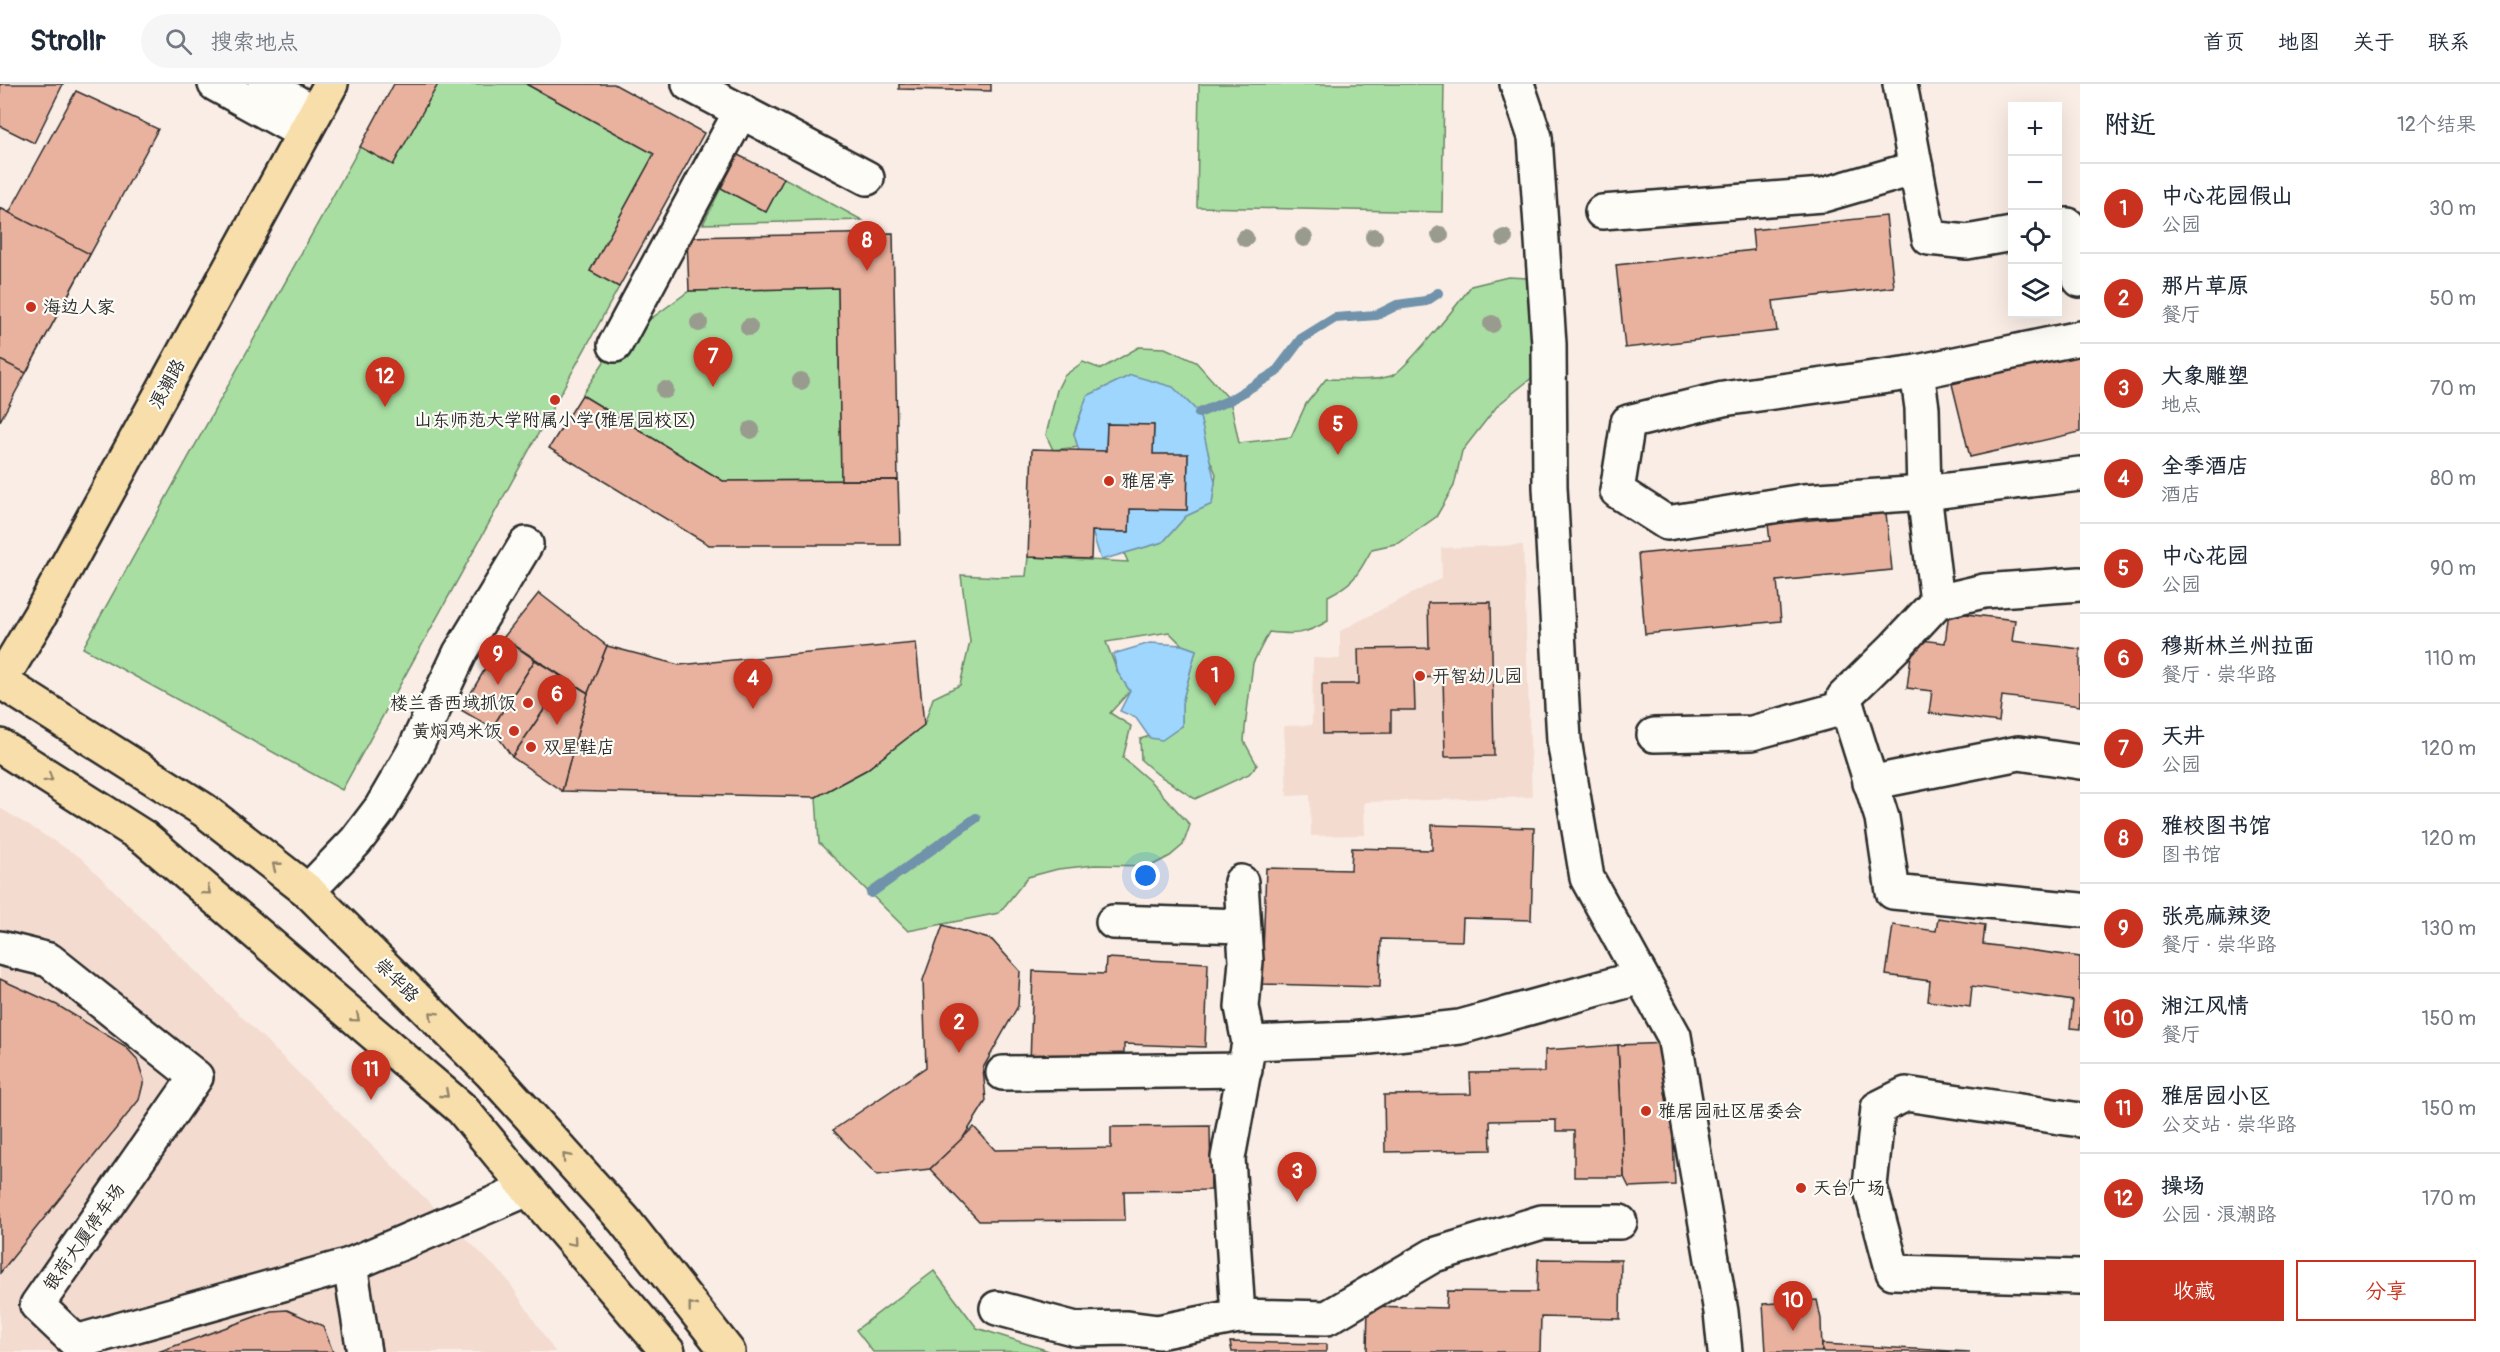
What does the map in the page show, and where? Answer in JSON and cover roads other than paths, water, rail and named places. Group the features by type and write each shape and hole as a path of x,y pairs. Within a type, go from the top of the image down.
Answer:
{"main road":[{"name":"浪潮路","path":"0,682 40,615 331,84"},
{"name":"崇华路","path":"0,682 204,810 308,891 490,1072 624,1220 728,1352"},
{"path":"0,746 145,838 462,1109 668,1352"}],"street":[{"path":"215,84 310,123"},
{"path":"265,84 310,123"},
{"path":"689,84 867,178"},
{"path":"1517,84 1535,137 1539,183 1549,345 1550,487 1564,740 1587,878 1674,1036 1721,1312 1725,1352"},
{"path":"1900,84 1929,238 1967,242 2008,235"},
{"path":"615,345 741,111"},
{"path":"1602,212 1823,195 1916,168"},
{"path":"2062,226 2068,225 2080,280"},
{"path":"2080,338 1917,372 1724,399 1628,422 1617,491 1667,523 1804,501 1924,493 2080,474"},
{"path":"1917,372 1922,408 1924,493 1937,602"},
{"path":"308,891 356,841 381,808 414,753 460,653 526,544"},
{"path":"2080,584 1984,591 1937,602 1844,696 1882,818 1893,892 2080,910"},
{"path":"1654,735 1752,733 1847,706"},
{"path":"1870,783 2019,753 2080,762"},
{"path":"1238,1316 1228,1158 1247,1056 1242,1007 1246,961 1241,882"},
{"path":"1113,922 1243,926"},
{"name":"银荷大厦停车场","path":"0,948 49,960 196,1077 37,1305 76,1342 350,1265 528,1189"},
{"path":"1003,1073 1247,1056 1352,1039 1460,1027 1641,976"},
{"path":"2080,1120 1906,1094 1878,1108 1870,1186 1893,1272 2080,1277"},
{"path":"997,1308 1076,1329 1127,1328 1158,1332 1238,1316 1327,1318 1434,1255 1542,1222 1620,1222"},
{"path":"350,1265 364,1352"}],"water":[{"path":"1131,375 1173,387 1199,413 1215,482 1212,504 1186,516 1163,542 1101,560 1092,531 1129,532 1130,509 1187,510 1188,455 1153,454 1154,425 1107,424 1106,451 1079,451 1074,434 1087,396"},
{"path":"1150,643 1182,645 1196,650 1182,703 1182,726 1162,740 1150,738 1136,718 1120,711 1130,691 1118,673 1113,654"}],"waterway":[{"path":"1199,413 1230,400 1276,372 1301,339 1335,318 1377,315 1397,305 1426,301 1438,293"},
{"path":"871,893 976,818"}],"place":[{"name":"雅校图书馆","path":"867,271"},
{"name":"海边人家","path":"31,307"},
{"name":"天井","path":"713,387"},
{"name":"山东师范大学附属小学(雅居园校区)","path":"555,400"},
{"name":"操场","path":"385,407"},
{"name":"中心花园","path":"1338,455"},
{"name":"雅居亭","path":"1109,481"},
{"name":"开智幼儿园","path":"1420,676"},
{"name":"张亮麻辣烫","path":"498,685"},
{"name":"楼兰香西域抓饭","path":"528,703"},
{"name":"中心花园假山","path":"1215,706"},
{"name":"全季酒店","path":"753,709"},
{"name":"穆斯林兰州拉面","path":"557,725"},
{"name":"黄焖鸡米饭","path":"514,731"},
{"name":"双星鞋店","path":"531,747"},
{"name":"那片草原","path":"959,1053"},
{"name":"雅居园小区","path":"371,1100"},
{"name":"雅居园社区居委会","path":"1646,1111"},
{"name":"天台广场","path":"1801,1188"},
{"name":"大象雕塑","path":"1297,1202"},
{"name":"湘江风情","path":"1793,1331"}]}
